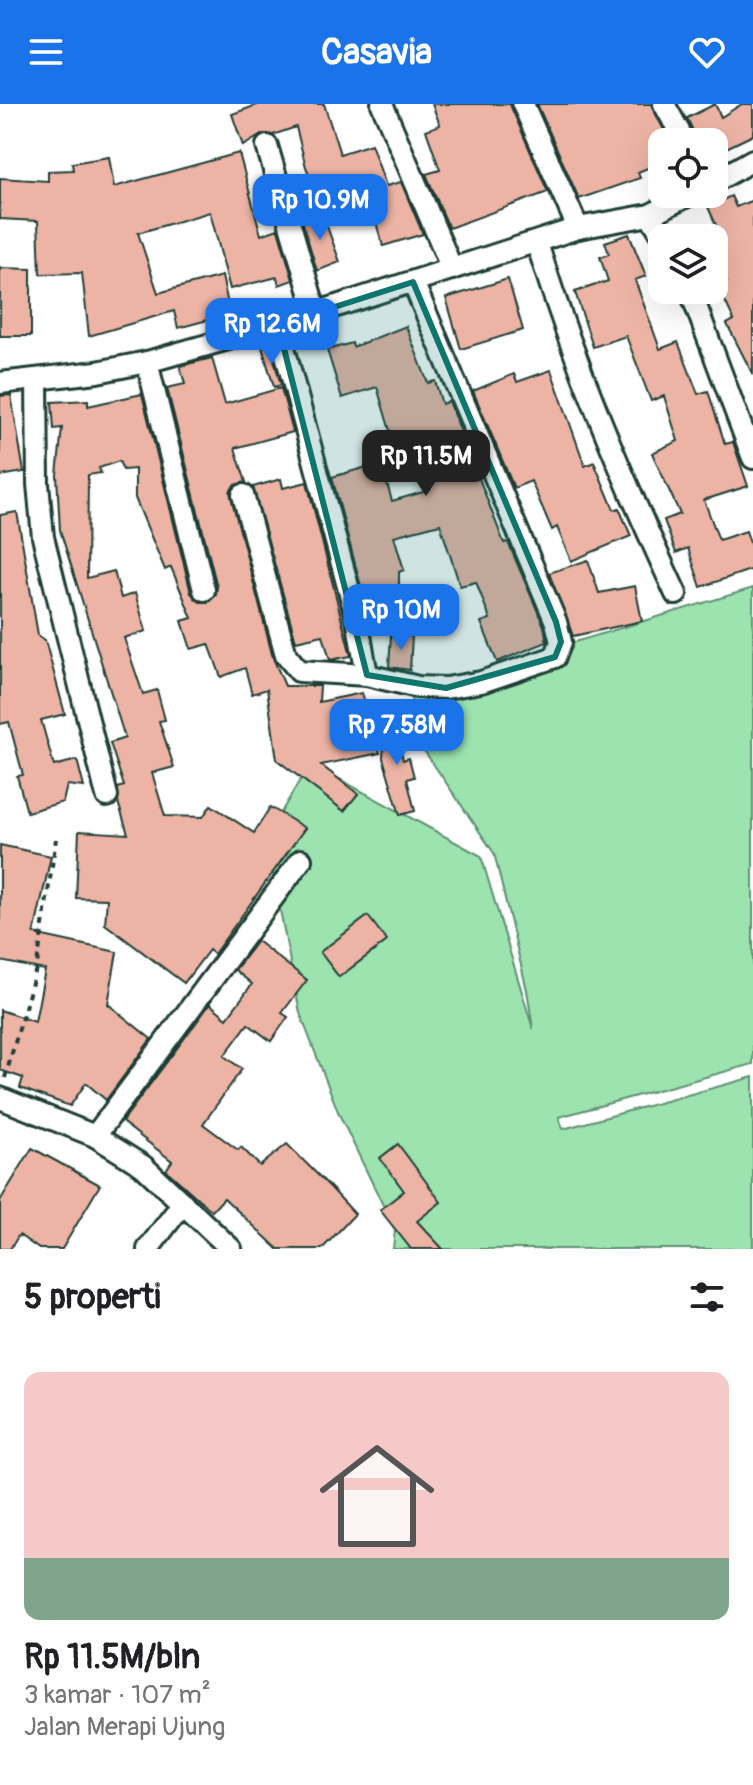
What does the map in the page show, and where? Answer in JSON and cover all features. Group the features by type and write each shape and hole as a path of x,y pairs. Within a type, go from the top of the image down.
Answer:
{"street":[{"path":"382,104 452,269"},
{"path":"523,104 578,228"},
{"path":"664,104 677,128"},
{"path":"267,146 316,313"},
{"path":"728,174 753,160"},
{"path":"0,383 147,362 278,325 578,228 650,215 664,208"},
{"path":"650,215 655,224"},
{"path":"537,243 568,343 610,450 676,594"},
{"path":"243,495 286,655 292,665 307,673 367,675 418,687 481,682 555,657 561,642 556,622 413,282"},
{"path":"695,304 753,458"},
{"path":"278,325 354,608 367,675"},
{"path":"147,362 204,590"},
{"path":"37,379 38,484 43,537 107,796"},
{"path":"95,1136 301,860"},
{"path":"2,1090 95,1136 143,1166 231,1249"},
{"path":"148,1249 183,1203"}],"path":[{"path":"2,1090 37,965 56,839"}],"highlighted area":[{"path":"413,282 556,622 561,642 555,657 446,688 367,675 278,325"}],"green space":[{"path":"753,588 753,1064 559,1117 563,1129 753,1077 753,1249 393,1249 395,1230 339,1114 300,1013 266,838 310,763 481,856 533,1029 527,990 494,853 419,743 410,692"}],"building":[{"path":"260,104 324,104 340,154 371,144 386,186 401,182 423,234 383,246 365,186 321,202 306,167 296,127 273,135 263,134 243,146 232,114"},
{"path":"432,104 510,104 548,192 449,228 426,174 440,170 426,130 440,125"},
{"path":"537,104 651,104 663,128 648,128 648,168 638,172 640,178 579,199"},
{"path":"715,104 721,117 742,104 753,104 753,135 728,147 728,128 692,128 687,118"},
{"path":"239,153 261,235 278,229 293,280 279,285 277,277 230,289 210,212 138,233 158,293 222,276 230,314 178,328 174,311 89,336 82,273 40,274 38,221 0,219 0,178 48,181 48,171 73,170 72,163 109,157 114,187"},
{"path":"731,196 736,207 753,200 753,375 727,324 734,320 726,304 728,224 716,224 708,208 728,208 728,197"},
{"path":"322,213 340,262 317,271 302,220"},
{"path":"629,234 646,276 635,280 660,349 678,342 698,394 708,391 725,444 733,442 748,486 704,500 719,540 746,531 753,552 753,569 701,587 688,548 676,553 664,520 680,514 652,453 678,441 664,396 651,401 626,336 593,347 575,292 608,281 600,257 609,254 605,242"},
{"path":"0,268 31,269 31,336 0,336"},
{"path":"508,279 523,330 461,349 446,298"},
{"path":"406,326 428,383 435,381 442,404 449,401 504,543 508,542 544,626 547,642 497,662 481,622 490,619 476,582 460,586 440,524 394,536 404,570 399,572 399,629 372,628 332,477 381,463 392,501 430,490 418,451 398,458 377,387 342,398 327,350 352,343 353,347"},
{"path":"270,345 281,385 274,387 262,347"},
{"path":"212,358 225,404 281,388 293,432 235,448 246,482 234,485 230,492 273,658 285,686 320,686 319,702 362,693 380,753 321,765 358,794 344,811 277,760 267,689 252,694 245,668 221,677 209,644 191,649 182,621 192,618 171,567 165,570 135,498 135,469 123,470 119,461 99,468 101,473 88,475 87,578 114,571 121,598 135,593 146,631 124,638 143,694 157,690 165,720 159,721 174,767 152,773 165,816 203,817 211,805 254,833 270,807 305,828 214,954 209,950 184,983 105,924 107,899 76,898 79,831 128,834 118,802 118,788 124,786 110,743 125,738 60,530 57,475 62,428 54,429 52,402 88,400 88,406 142,394 191,593 200,602 208,602 216,594 217,587 167,388 185,384 180,366"},
{"path":"551,370 585,466 594,462 614,510 619,508 631,536 571,561 557,527 552,530 531,481 514,488 473,391 514,374 517,382"},
{"path":"11,395 24,472 0,476 0,396"},
{"path":"281,479 283,488 307,482 351,656 330,660 323,635 296,641 253,487"},
{"path":"17,512 38,635 45,640 65,714 41,720 54,766 77,760 84,787 67,785 63,802 27,812 17,776 23,775 9,722 0,724 0,515"},
{"path":"588,560 599,593 635,586 642,621 573,636 549,573"},
{"path":"391,635 412,636 410,670 389,667"},
{"path":"386,710 391,710 403,760 409,758 414,777 407,779 415,811 400,815 383,758"},
{"path":"0,845 51,856 34,934 117,952 108,1004 151,1039 106,1100 86,1083 70,1106 20,1088 23,1078 0,1070 0,1010 35,1022 45,970 0,961"},
{"path":"368,916 387,941 339,977 320,952"},
{"path":"257,941 307,980 282,1013 288,1017 271,1041 248,1024 224,1056 242,1069 203,1124 238,1150 241,1147 260,1166 287,1144 331,1188 355,1214 322,1249 278,1249 224,1198 212,1211 166,1170 172,1161 122,1122 210,1004 227,1018 252,984 235,970"},
{"path":"398,1144 441,1202 417,1221 443,1249 411,1249 380,1210 404,1191 380,1158"},
{"path":"32,1148 100,1185 62,1249 39,1249 19,1235 10,1249 0,1249 0,1201"}]}
